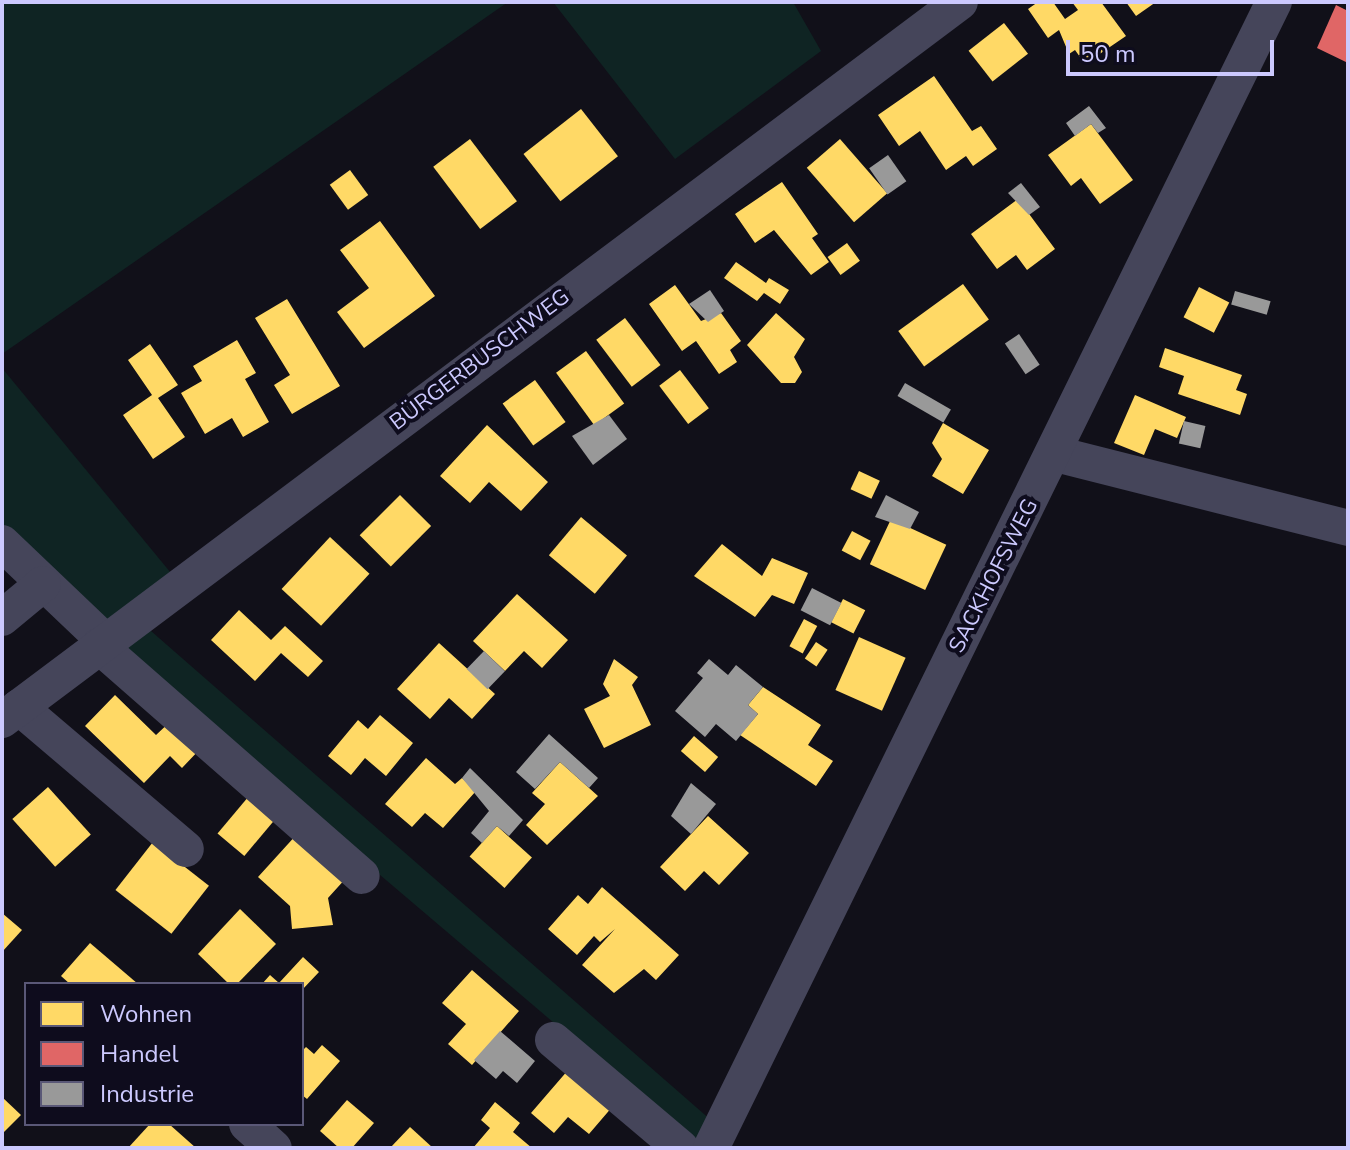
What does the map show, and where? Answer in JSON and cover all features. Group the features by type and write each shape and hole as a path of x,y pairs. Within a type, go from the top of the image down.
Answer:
{"street":[{"name":"BÜRGERBUSCHWEG","path":"10,714 960,2"},
{"name":"SACKHOFSWEG","path":"711,1148 1056,454 1274,2"},
{"path":"1056,454 1348,528"},
{"path":"2,543 102,643 362,876"},
{"path":"2,618 43,584"},
{"path":"10,714 186,849"},
{"path":"553,1040 681,1148"},
{"path":"249,1126 274,1148"}],"green space":[{"path":"2,2 508,2 2,354"},
{"path":"553,2 793,2 821,51 675,159"},
{"path":"2,368 180,584 103,639 2,542"},
{"path":"135,617 720,1128 701,1148 105,641"}],"building: Wohnen":[{"path":"1038,2 1053,2 1065,19 1078,10 1072,2 1101,2 1126,36 1085,64 1075,50 1069,54 1059,30 1048,38 1028,9"},
{"path":"1126,2 1156,2 1136,16"},
{"path":"1004,23 1028,54 993,81 969,51"},
{"path":"934,76 972,131 981,126 997,149 973,166 966,156 946,170 920,131 899,146 878,115"},
{"path":"581,109 618,156 560,201 523,154"},
{"path":"1091,124 1133,180 1100,204 1081,178 1071,186 1048,155"},
{"path":"470,139 517,201 480,229 433,167"},
{"path":"840,139 887,193 854,222 807,168"},
{"path":"350,170 368,195 348,210 330,185"},
{"path":"782,182 818,234 812,238 829,262 811,275 774,230 755,243 735,214"},
{"path":"1018,199 1055,249 1027,270 1016,255 997,269 971,234"},
{"path":"380,221 435,296 364,348 337,312 369,288 340,250"},
{"path":"847,243 860,261 841,275 828,257"},
{"path":"736,262 766,283 769,278 789,290 780,304 764,293 757,301 724,278"},
{"path":"963,284 989,320 924,367 898,331"},
{"path":"675,285 701,321 721,313 741,341 730,350 737,362 719,374 696,341 682,351 649,304"},
{"path":"1199,287 1229,302 1214,333 1184,317"},
{"path":"287,299 340,386 292,414 274,385 290,375 255,318"},
{"path":"776,313 805,339 794,357 802,372 795,383 781,383 747,345"},
{"path":"625,318 661,365 632,387 596,340"},
{"path":"237,340 256,373 245,379 269,422 243,437 232,418 205,434 181,393 202,381 193,366"},
{"path":"150,344 178,385 158,398 185,437 153,459 123,415 152,395 128,360"},
{"path":"1165,348 1242,375 1236,390 1247,394 1240,415 1178,394 1184,376 1159,367"},
{"path":"586,351 624,404 594,425 556,373"},
{"path":"680,370 709,408 688,424 659,386"},
{"path":"535,380 566,422 533,446 503,404"},
{"path":"1135,395 1186,417 1177,438 1155,429 1144,455 1114,443"},
{"path":"943,423 989,450 963,494 932,476 942,459 932,443"},
{"path":"487,425 548,482 521,511 489,482 470,503 440,476"},
{"path":"859,471 880,481 871,499 851,489"},
{"path":"400,495 431,526 391,566 360,535"},
{"path":"581,517 627,556 595,594 549,555"},
{"path":"891,519 946,545 925,590 870,564"},
{"path":"852,531 871,541 860,560 842,550"},
{"path":"330,537 369,574 321,626 282,589"},
{"path":"722,544 762,576 772,558 808,573 794,604 772,595 755,617 694,576"},
{"path":"517,594 568,640 542,668 524,651 505,671 473,641"},
{"path":"843,599 865,610 853,634 831,622"},
{"path":"239,610 271,640 285,626 323,661 308,677 281,653 255,681 211,640"},
{"path":"804,619 817,626 803,653 789,646"},
{"path":"859,637 906,658 882,711 835,690"},
{"path":"816,642 828,650 816,666 805,659"},
{"path":"439,643 495,694 472,719 449,698 430,719 397,689"},
{"path":"614,659 638,677 632,685 651,725 604,748 584,709 610,696 603,684"},
{"path":"763,687 821,725 808,745 833,761 816,786 740,735 758,714 748,705"},
{"path":"115,695 156,735 172,720 201,748 182,768 170,756 144,783 85,726"},
{"path":"380,715 413,743 386,776 365,758 351,775 328,756 358,720 368,729"},
{"path":"694,736 718,757 705,772 681,751"},
{"path":"426,758 455,784 462,778 476,791 443,828 425,813 412,827 385,804"},
{"path":"560,762 598,796 547,845 526,825 545,804 532,793"},
{"path":"48,787 91,835 55,867 12,819"},
{"path":"249,796 276,818 244,856 218,834"},
{"path":"708,816 749,853 719,885 704,871 685,891 660,867"},
{"path":"497,826 532,857 504,888 470,856"},
{"path":"298,833 347,877 328,898 333,925 292,929 290,906 258,877"},
{"path":"153,842 209,886 171,934 115,890"},
{"path":"602,887 679,955 656,980 644,969 614,993 582,965 615,929 600,942 594,936 577,955 548,929 578,895 588,904"},
{"path":"240,909 276,944 239,982 227,982 198,954"},
{"path":"2,913 22,930 2,952"},
{"path":"90,943 136,982 68,982 61,976"},
{"path":"303,957 319,972 304,988 304,982 280,982"},
{"path":"472,970 519,1011 472,1065 448,1044 466,1024 442,1003"},
{"path":"270,975 278,982 264,982"},
{"path":"322,1045 340,1061 307,1099 304,1097 304,1049 306,1047 314,1054"},
{"path":"575,1062 619,1099 589,1134 568,1117 554,1133 531,1113"},
{"path":"2,1097 21,1115 2,1134"},
{"path":"347,1100 374,1123 352,1148 339,1148 320,1131"},
{"path":"495,1102 520,1123 513,1132 532,1148 473,1148 490,1128 481,1120"},
{"path":"148,1126 171,1126 196,1148 128,1148"},
{"path":"410,1127 433,1148 390,1148"}],"building: Handel":[{"path":"1336,5 1348,11 1348,63 1317,48"}],"building: Industrie":[{"path":"1089,106 1106,128 1098,133 1091,124 1075,136 1066,123"},
{"path":"888,155 906,181 888,194 869,168"},
{"path":"1021,183 1040,207 1029,215 1008,193"},
{"path":"710,290 724,311 708,322 689,304"},
{"path":"1235,291 1271,301 1267,315 1231,304"},
{"path":"1019,334 1040,365 1026,374 1005,344"},
{"path":"905,383 951,409 943,422 898,396"},
{"path":"609,415 627,439 593,465 572,436"},
{"path":"1184,421 1205,426 1200,448 1179,443"},
{"path":"886,495 919,512 910,529 875,517"},
{"path":"812,588 841,603 830,625 801,610"},
{"path":"484,651 505,671 487,689 467,669"},
{"path":"709,659 728,675 736,665 763,687 748,705 758,714 736,741 716,724 705,737 675,711 703,678 697,673"},
{"path":"549,734 598,778 589,788 560,762 535,789 516,772"},
{"path":"470,768 523,820 509,836 497,826 482,843 471,833 489,811 462,778"},
{"path":"691,783 716,804 691,834 671,816"},
{"path":"500,1031 535,1061 517,1083 503,1071 496,1079 474,1060"}]}
